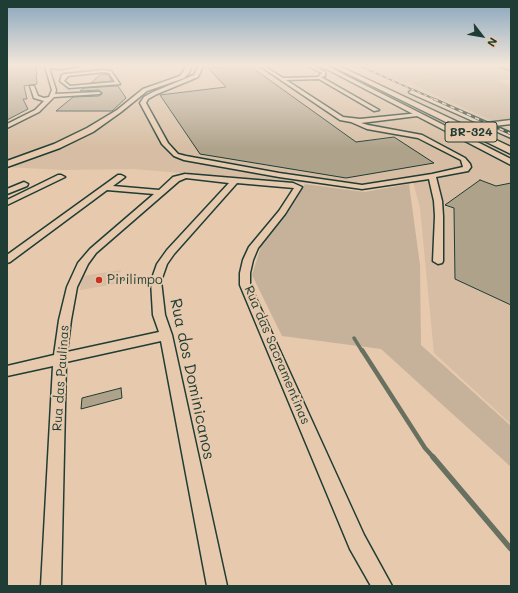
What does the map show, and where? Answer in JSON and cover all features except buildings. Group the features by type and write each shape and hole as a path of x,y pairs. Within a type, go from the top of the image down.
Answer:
{"highway":[{"name":"BR-324","path":"392,94 511,151"},
{"name":"BR-324","path":"404,94 511,144"}],"main road":[{"path":"7,164 57,146 90,130 119,112 141,94"},
{"path":"377,94 511,162"},
{"path":"415,94 511,136"}],"street":[{"path":"35,94 36,97 42,100 92,94"},
{"path":"7,126 37,111 51,98 53,94"},
{"path":"154,94 146,98 143,103 165,144 176,155 196,161 351,186 372,186 432,176 465,169 467,167 467,164 463,159 449,150 420,136 367,126 342,119 305,94"},
{"path":"348,94 376,110"},
{"path":"353,121 417,114"},
{"path":"486,125 511,122"},
{"name":"Rua das Paulinas","path":"51,586 60,359 65,320 72,287 83,263 93,251 180,176 188,176"},
{"name":"Rua das Sacramentinas","path":"188,176 286,184 298,187 282,212 254,247 248,260 245,272 245,285 357,542 382,586"},
{"path":"432,176 437,195 439,216 438,261"},
{"path":"7,203 61,177"},
{"path":"7,260 121,177"},
{"name":"Rua dos Dominicanos","path":"217,586 166,335 159,315 156,281 162,264 170,252 235,181"},
{"path":"9,191 24,184"},
{"path":"107,188 161,192"},
{"path":"9,191 24,194"},
{"path":"7,371 166,335"}],"shaded area":[{"path":"7,94 511,94 511,424 434,353 420,208 413,182 362,189 133,169 62,170 7,167"},
{"path":"380,94 385,94 511,157 511,160"},
{"path":"433,94 511,94 511,120 495,122"},
{"path":"305,184 364,192 409,184 420,265 421,345 511,426 511,467 381,349 282,336 252,275 261,246"},
{"name":"Pirilimpo","path":"121,270 115,284 80,290 82,276"}],"waterway":[{"path":"354,338 362,351"},
{"path":"362,350 425,448 434,458"},
{"path":"433,457 511,549"}],"railway":[{"path":"422,94 436,100"},
{"path":"434,99 511,134"}],"place":[{"name":"Pirilimpo","path":"99,280"}]}
